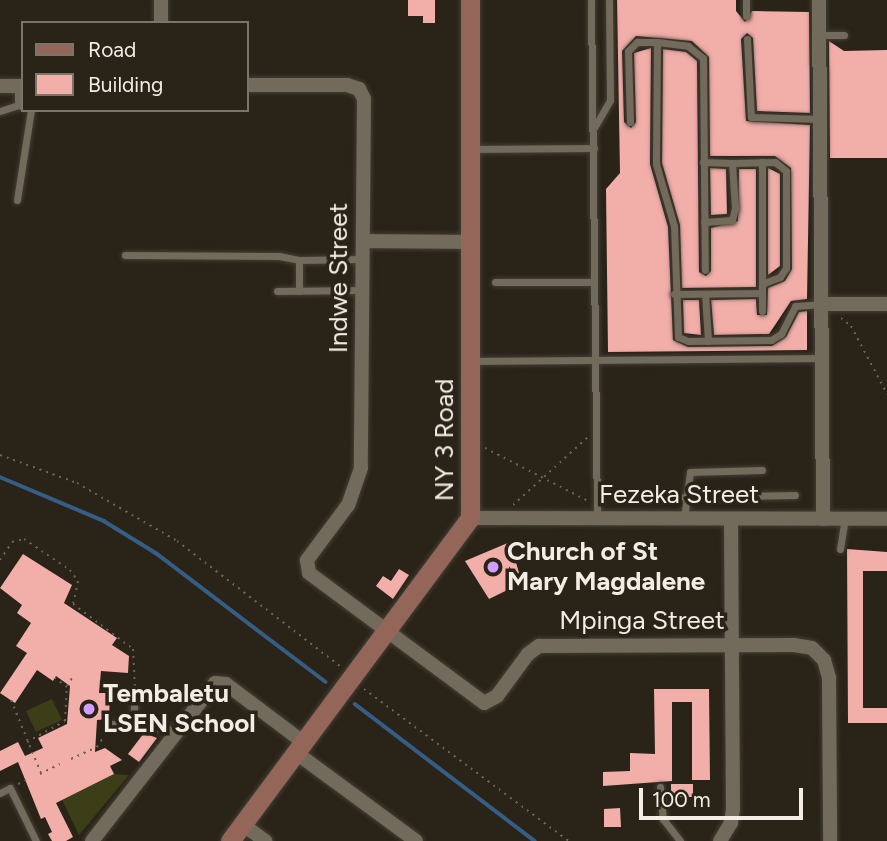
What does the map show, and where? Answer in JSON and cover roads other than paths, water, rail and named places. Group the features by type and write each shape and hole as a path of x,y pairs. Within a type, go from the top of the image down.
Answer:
{"street":[{"path":"161,0 162,21"},
{"name":"NY 3 Road","path":"230,841 470,518 470,0"},
{"path":"819,0 823,519"},
{"name":"Indwe Street","path":"248,85 347,85 359,89 364,99 361,468 348,505 306,566"},
{"path":"0,86 20,86"},
{"path":"364,241 471,242"},
{"path":"822,304 887,304"},
{"name":"Fezeka Street","path":"470,518 887,519"},
{"path":"720,841 732,816 731,519"},
{"name":"Mpinga Street","path":"306,566 312,577 474,698 488,703 539,646 801,645 824,660 829,678 830,841"},
{"path":"92,841 209,687 220,683 416,841"},
{"path":"242,824 265,841"}],"lane":[{"path":"591,0 597,519"},
{"path":"594,128 609,108 609,0"},
{"path":"746,0 746,16"},
{"path":"819,35 844,35"},
{"path":"747,39 751,117 820,119"},
{"path":"631,121 628,51 637,41 688,46 703,58 705,270"},
{"path":"657,42 656,164 674,226 676,333 688,341 771,340 781,334 795,306 822,304"},
{"path":"0,111 21,106 20,86"},
{"path":"17,200 31,112"},
{"path":"470,149 594,148"},
{"path":"704,162 782,164 786,171 787,245 783,273 762,284"},
{"path":"762,162 762,311"},
{"path":"704,222 725,222 734,216 732,163"},
{"path":"125,255 364,259"},
{"path":"299,260 299,291"},
{"path":"495,282 594,282"},
{"path":"277,291 363,290"},
{"path":"674,294 762,293"},
{"path":"705,294 708,341"},
{"path":"471,361 821,358"},
{"path":"684,519 684,497 690,472 762,470"},
{"path":"684,497 795,495"},
{"path":"839,549 845,519"},
{"path":"134,696 134,726"},
{"path":"111,724 177,730"},
{"path":"660,786 663,819 680,841"},
{"path":"0,793 10,788 36,841"}],"waterway":[{"path":"0,477 104,521 156,553 326,682"},
{"path":"355,704 535,841"}],"place":[{"name":"Church of St Mary Magdalene","path":"493,567"},
{"name":"Tembaletu LSEN School","path":"89,709"}]}
